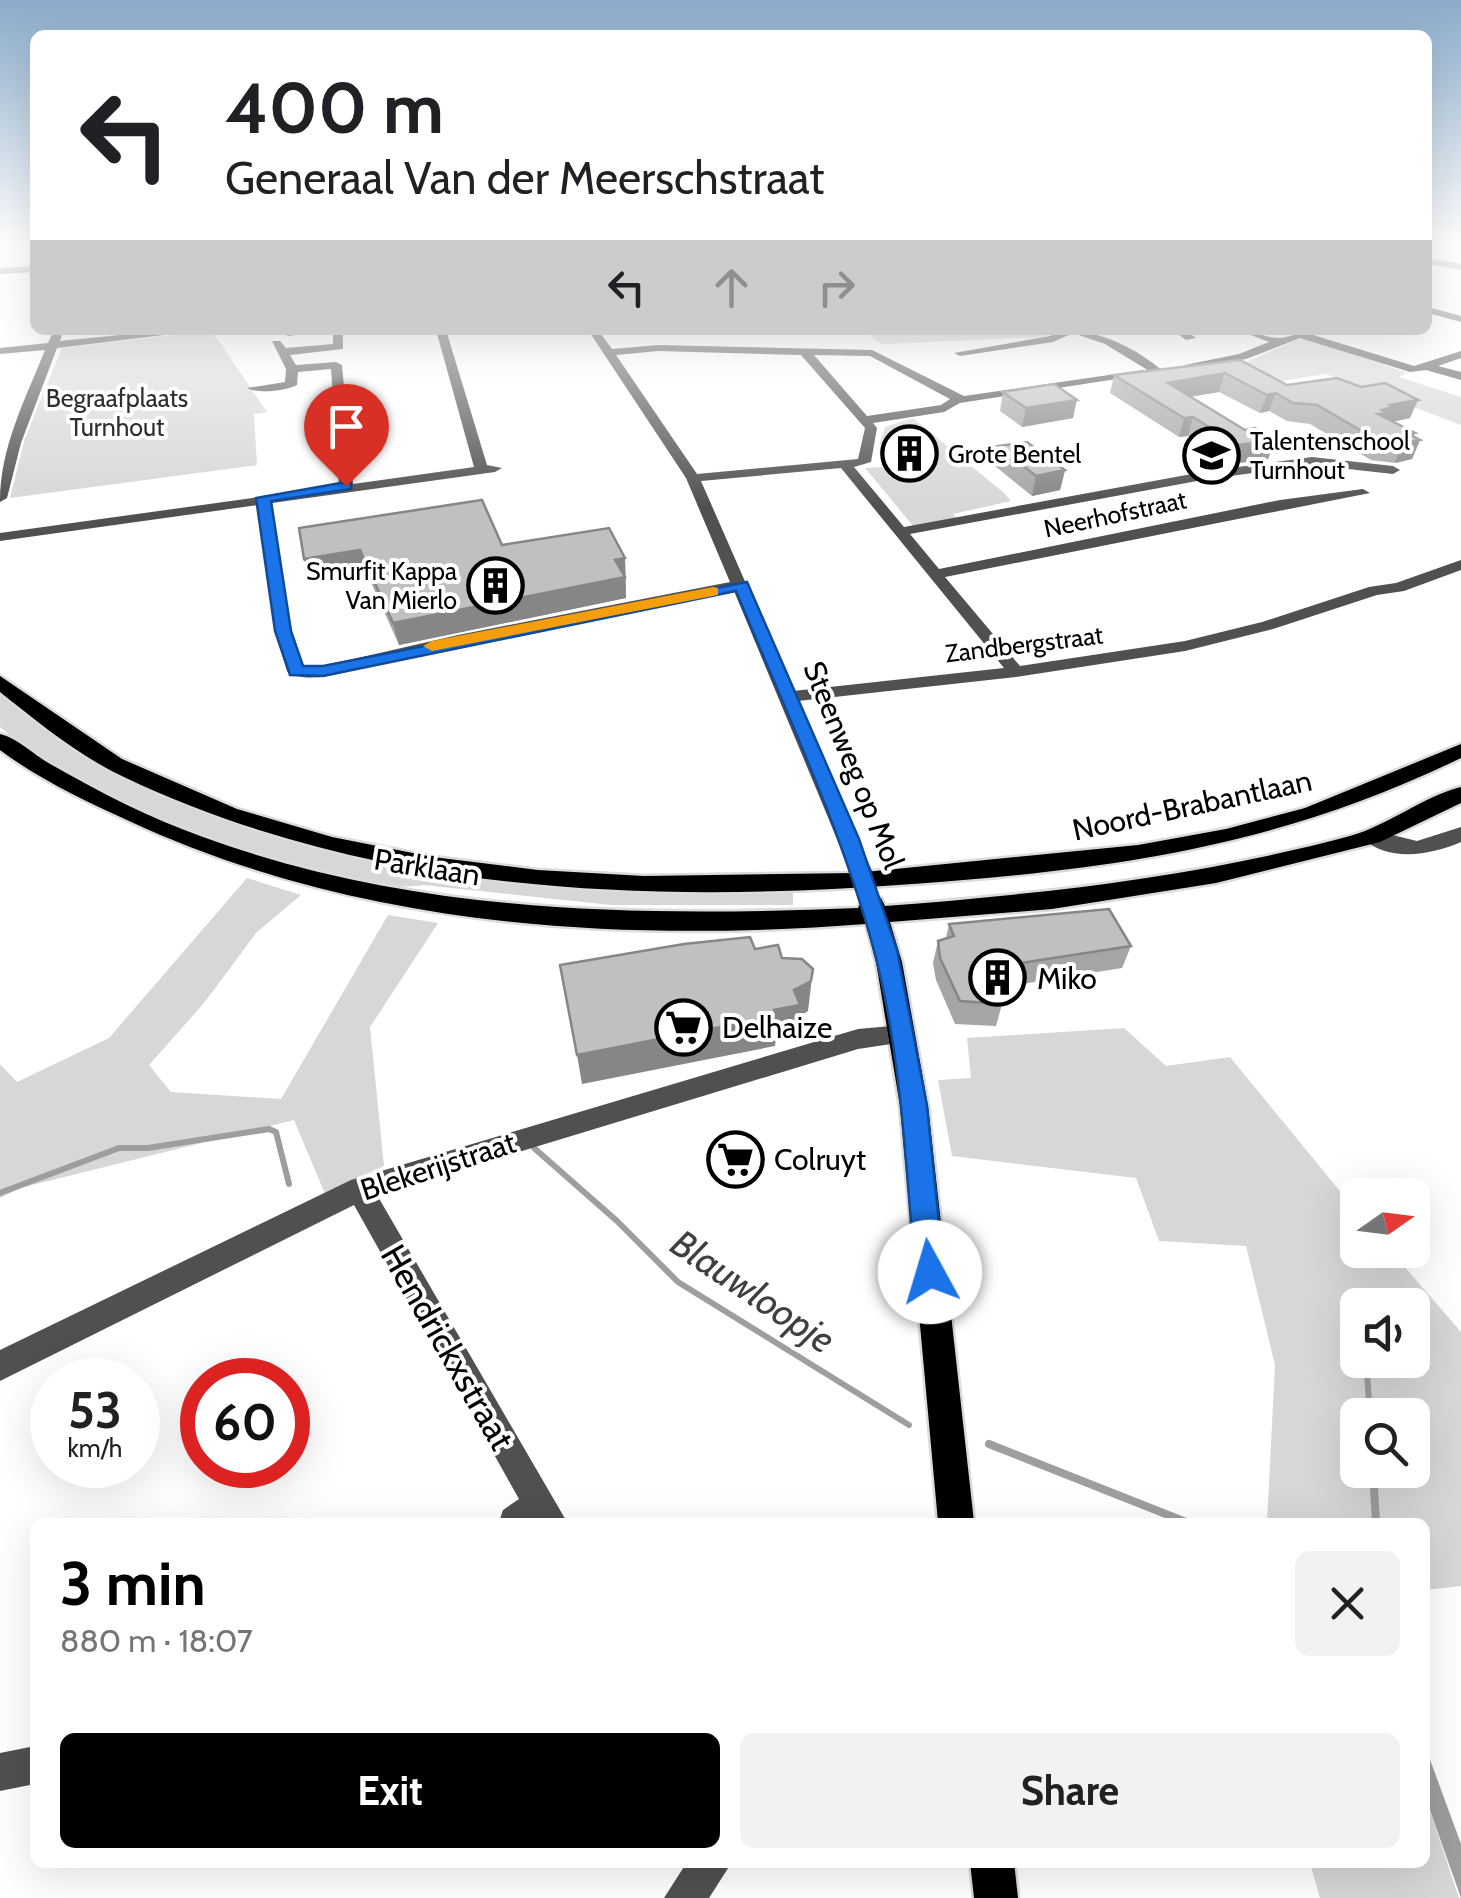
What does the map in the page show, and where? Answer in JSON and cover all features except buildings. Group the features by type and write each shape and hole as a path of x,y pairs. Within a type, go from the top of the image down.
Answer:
{"main road":[{"name":"Parklaan","path":"0,682 70,737 131,772 251,820 344,845 482,872 607,884 719,887 865,880"},
{"name":"Parklaan","path":"0,740 23,759 156,830 320,881 427,903 610,920 875,916"},
{"name":"Noord-Brabantlaan","path":"865,880 1050,866 1175,846 1313,813 1461,750"},
{"path":"875,916 1073,900 1209,880 1372,836 1461,794"},
{"name":"Steenweg op Mol","path":"865,880 902,1034 914,1106 956,1518"},
{"path":"993,1868 996,1898"}],"street":[{"path":"0,498 14,443 57,335"},
{"path":"0,351 154,335"},
{"path":"253,388 291,385 292,370 279,347 339,347 338,335"},
{"path":"0,537 488,469 443,335"},
{"name":"Steenweg op Mol","path":"596,335 692,478 790,697 865,880"},
{"path":"960,353 1060,335"},
{"path":"1088,335 1109,342 1158,372"},
{"path":"1186,335 1190,338"},
{"path":"1259,335 1281,342"},
{"path":"865,420 944,408 957,400 1242,357 1298,335"},
{"path":"1313,335 1393,366 1414,370 1461,354"},
{"path":"606,353 658,348 882,355 957,400"},
{"path":"692,478 864,462 871,428 802,350"},
{"path":"292,370 336,365 346,486"},
{"path":"1426,366 1461,376"},
{"path":"900,532 1208,475 1312,460 1393,470"},
{"path":"846,466 1016,672"},
{"name":"Neerhofstraat","path":"935,574 1262,507 1363,493"},
{"path":"264,498 283,631 296,671 323,671 474,637 742,586"},
{"name":"Zandbergstraat","path":"790,697 1016,672 1186,646 1262,628 1375,590 1398,588 1461,565"},
{"path":"1372,836 1392,846 1418,849 1431,848 1461,834"},
{"name":"Blekerijstraat","path":"0,1366 361,1188 858,1039 902,1034"},
{"name":"Hendrickxstraat","path":"361,1188 372,1217 535,1516"},
{"path":"0,1772 30,1766"},
{"path":"684,1898 707,1868"}],"green space":[{"name":"Begraafplaats Turnhout","path":"177,335 215,335 267,412 254,414 257,465 10,498 25,438 62,348"},
{"path":"872,335 1046,335 882,344"},
{"path":"1304,337 1407,373 1399,377 1461,397 1461,425 1326,374 1269,383 1235,367"},
{"path":"913,418 1011,501 953,514 959,521 914,527 865,468 934,464 934,444 879,445 885,427"},
{"path":"0,695 80,752 120,774 247,825 452,875 622,891 793,892 793,905 611,905 424,885 393,886 296,865 161,821 76,780 0,727"},
{"path":"247,878 301,895 257,932 204,1003 149,1065 171,1092 281,1099 388,915 438,923 370,1027 384,1166 325,1194 294,1120 20,1188 0,1198 0,1064 17,1082 109,1038"},
{"path":"1124,1028 1166,1066 1230,1057 1340,1191 1340,1268 1406,1268 1423,1288 1340,1288 1340,1378 1430,1378 1430,1296 1461,1332 1461,1586 1430,1589 1430,1518 1267,1518 1275,1365 1246,1246 1159,1241 1136,1178 952,1156 938,1080 971,1078 967,1038"},
{"path":"1430,1811 1459,1898 1320,1898 1311,1868 1430,1868"}],"shaded area":[{"path":"1430,1760 1461,1844 1461,1898 1430,1810"}],"waterway":[{"name":"Blauwloopje","path":"0,1193 119,1148 148,1148 269,1129 276,1132 289,1184"},
{"name":"Blauwloopje","path":"534,1148 617,1221 678,1282 909,1425"},
{"name":"Blauwloopje","path":"1367,1378 1369,1398"},
{"name":"Blauwloopje","path":"989,1444 1176,1518"},
{"name":"Blauwloopje","path":"1374,1488 1376,1518"}],"slow traffic":[{"path":"432,646 713,592"}],"place":[{"name":"Grote Bentel","path":"909,454"},
{"name":"Talentenschool Turnhout","path":"1211,455"},
{"name":"Smurfit Kappa Van Mierlo","path":"496,585"},
{"name":"Miko","path":"998,978"},
{"name":"Delhaize","path":"683,1027"},
{"name":"Colruyt","path":"735,1159"}],"route":[{"path":"346,486 264,498 285,642 296,671 323,671 458,640 742,586 849,839 886,950 914,1106 930,1272"}]}
